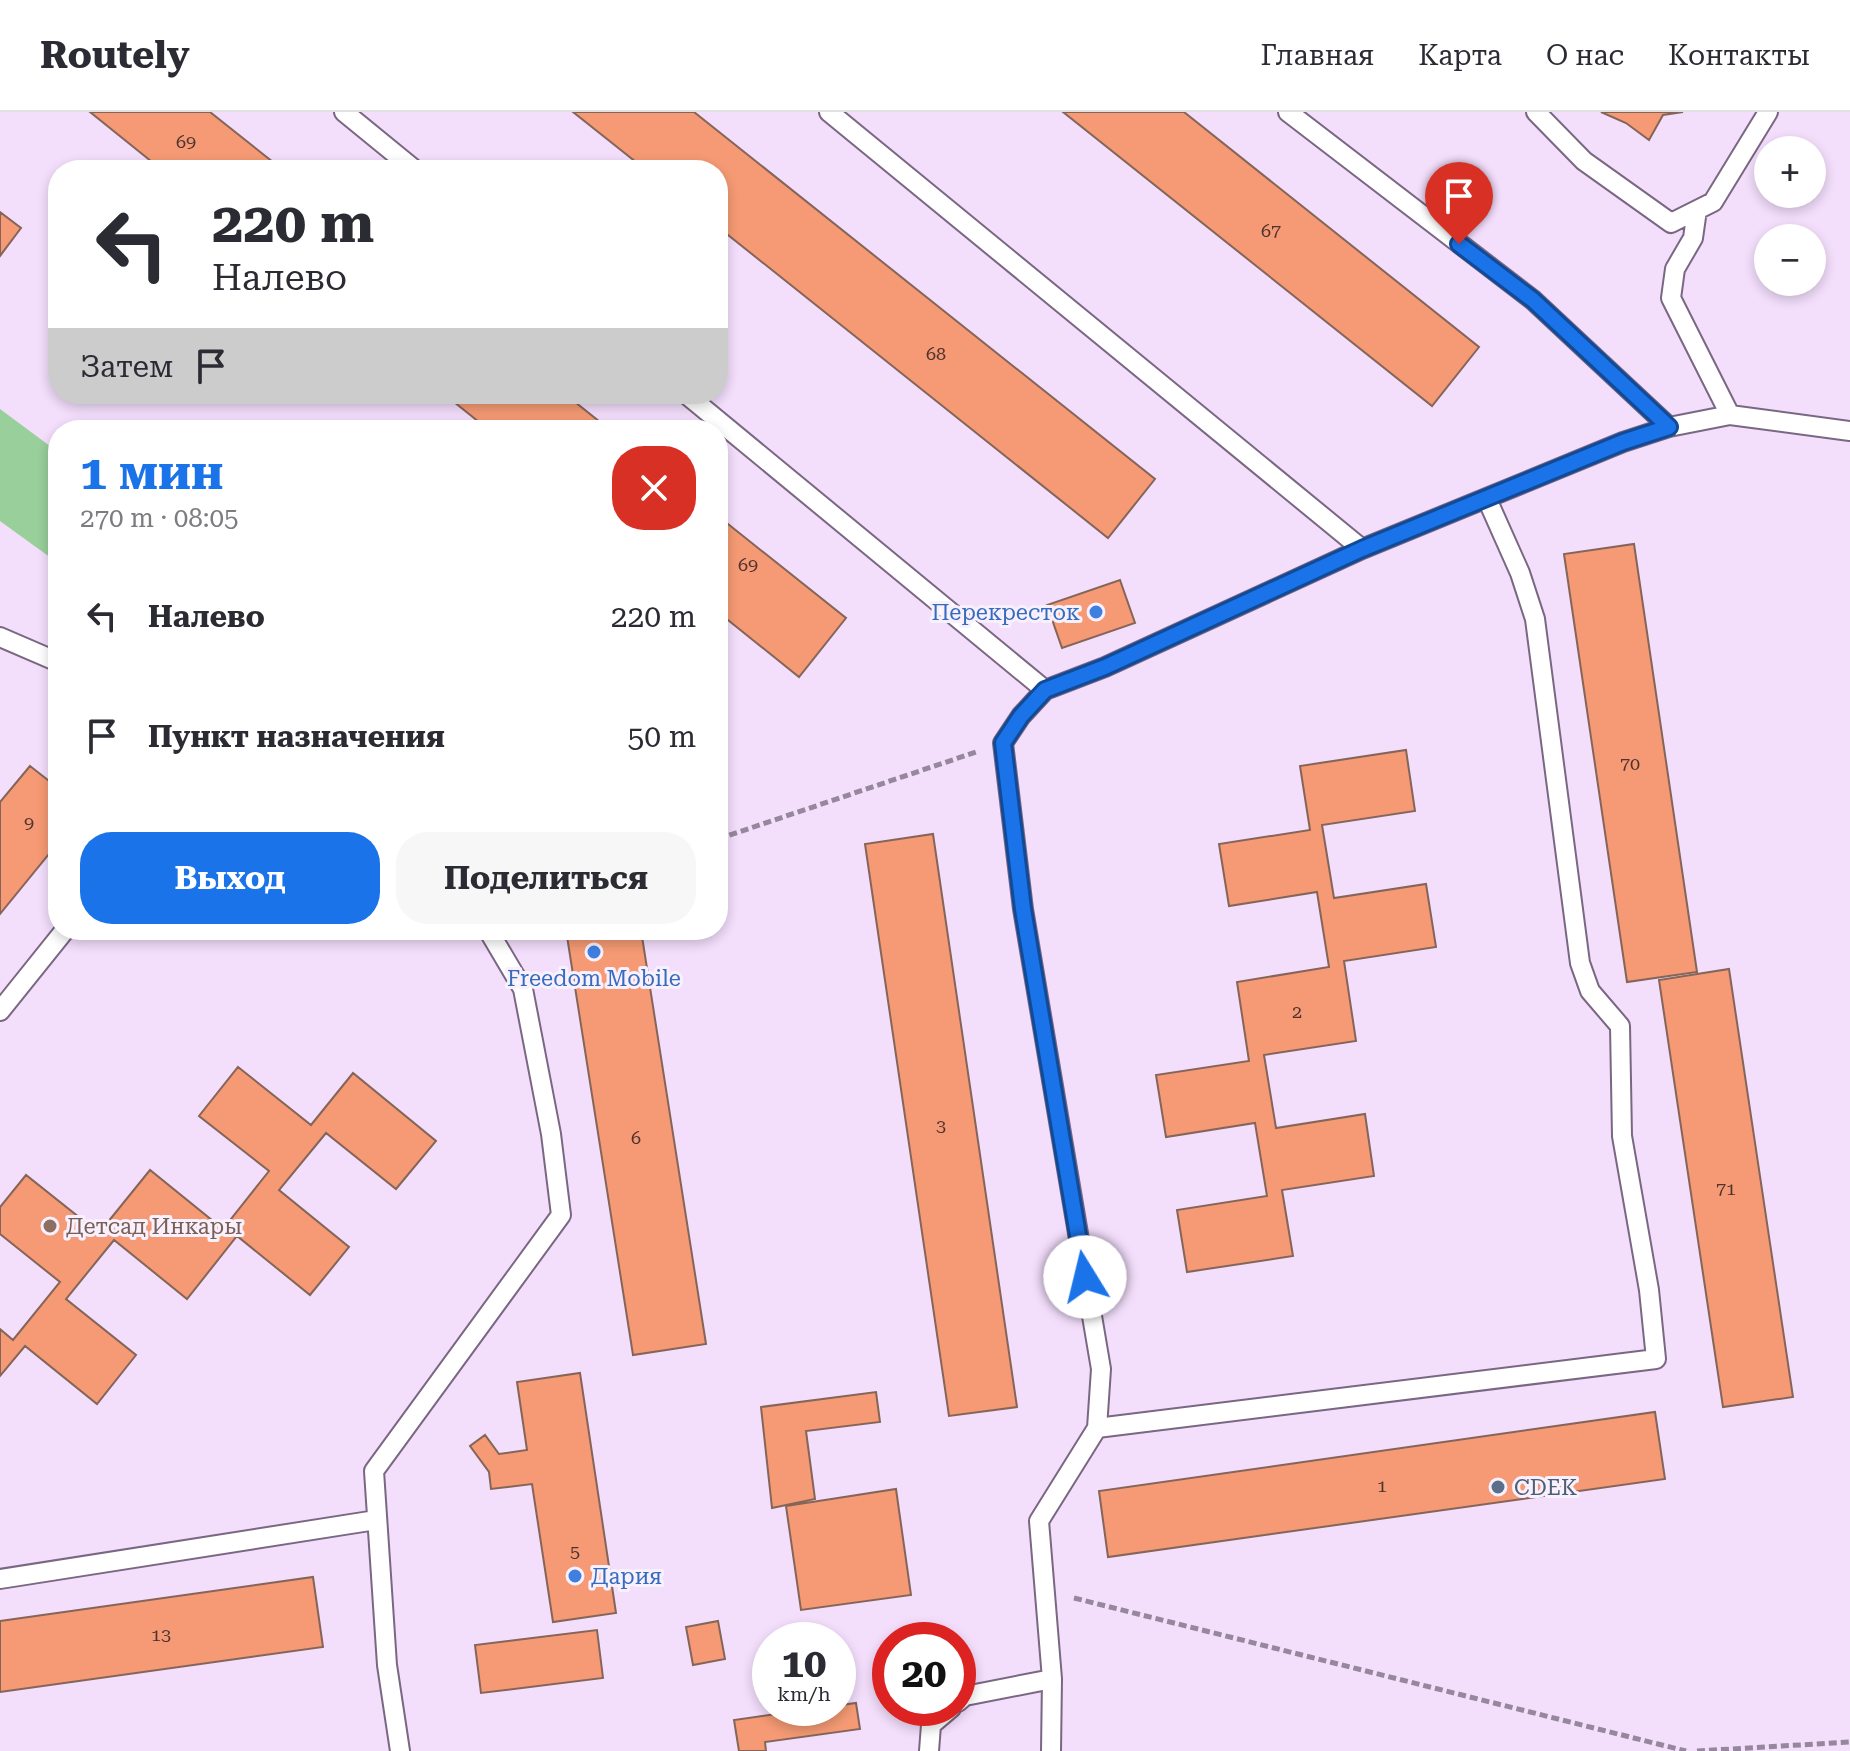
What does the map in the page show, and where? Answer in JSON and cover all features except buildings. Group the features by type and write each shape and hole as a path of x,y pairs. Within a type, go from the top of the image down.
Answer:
{"lane":[{"path":"344,112 403,160"},
{"path":"829,112 1362,549"},
{"path":"1288,112 1533,300 1669,427"},
{"path":"1536,112 1584,161 1671,223 1713,202 1768,112"},
{"path":"1697,210 1693,238 1675,269 1671,298 1730,415"},
{"path":"698,404 718,420"},
{"path":"1051,1751 1052,1679 1039,1521 1097,1428 1101,1369 1023,909 1003,743 1021,716 1045,690 1105,667 1362,549 1623,442 1669,427 1730,415 1850,431"},
{"path":"728,429 1045,690"},
{"path":"1097,1428 1656,1359 1649,1290 1622,1136 1620,1026 1590,991 1580,963 1535,619 1520,573 1487,499"},
{"path":"0,637 48,658"},
{"path":"0,1011 57,940"},
{"path":"400,1751 387,1665 374,1471 561,1215 551,1134 523,989 494,940"},
{"path":"0,1579 376,1520"},
{"path":"976,1694 1052,1679"},
{"path":"929,1751 931,1726"}],"path":[{"path":"728,836 1003,743"},
{"path":"1044,1590 1686,1751"},
{"path":"1697,1751 1850,1742"}],"green space":[{"path":"0,409 48,445 48,556 0,521"}],"place":[{"name":"Перекресток","path":"1096,612"},
{"name":"Freedom Mobile","path":"594,952"},
{"name":"Детсад Инкары","path":"50,1226"},
{"name":"CDEK","path":"1498,1487"},
{"name":"Дария","path":"575,1576"}],"route":[{"path":"1085,1277 1023,909 1003,743 1021,716 1045,690 1105,667 1362,549 1623,442 1669,427 1533,300 1459,244"}]}
